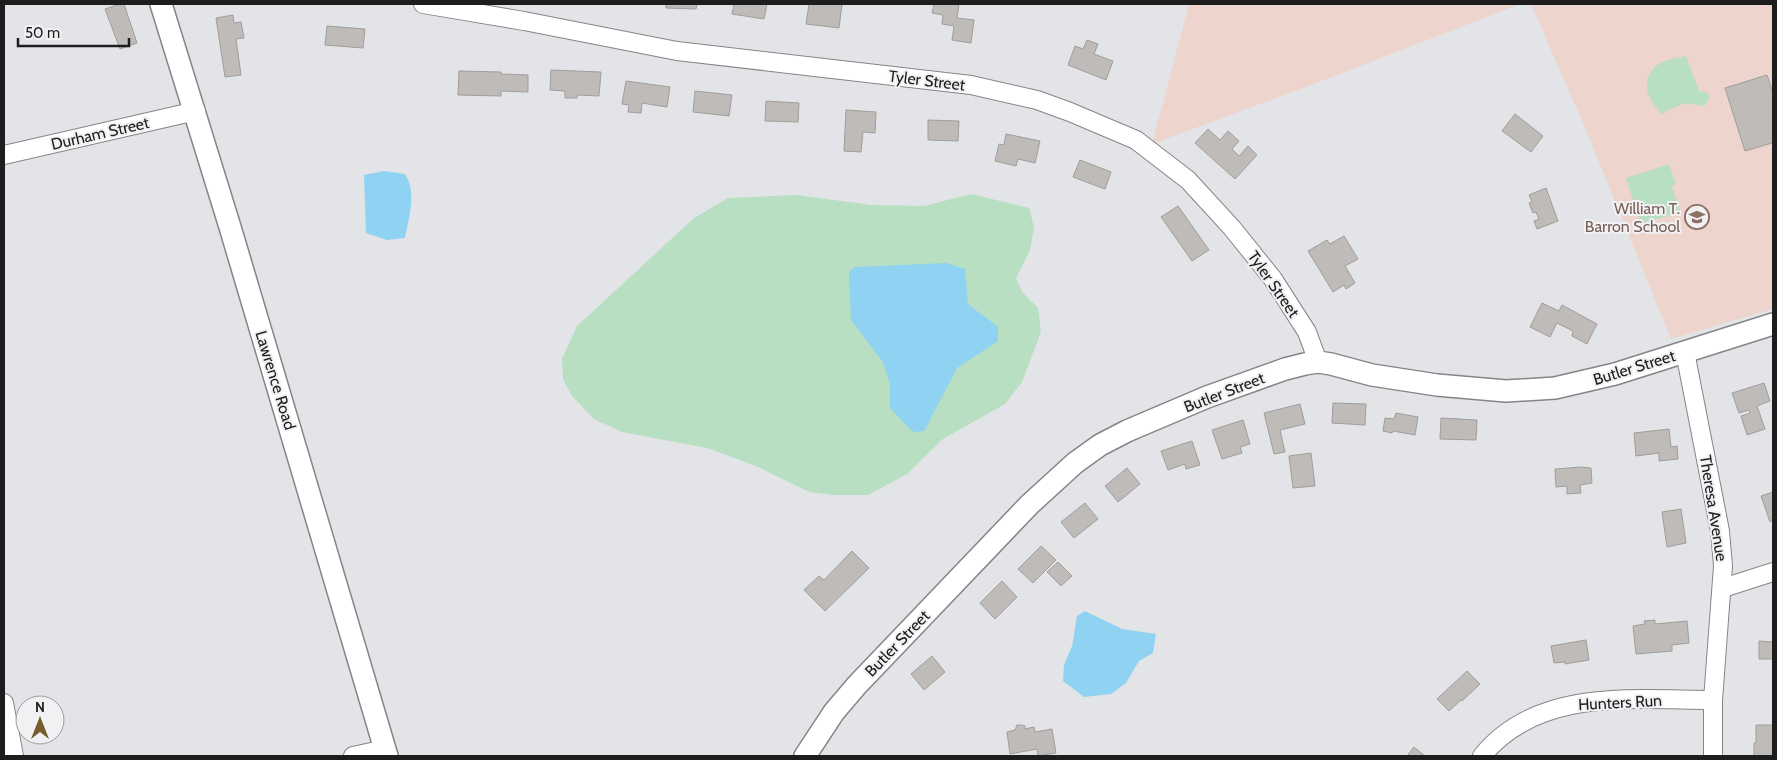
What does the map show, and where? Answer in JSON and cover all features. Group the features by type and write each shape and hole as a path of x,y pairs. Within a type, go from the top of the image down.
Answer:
{"street":[{"name":"Lawrence Road","path":"161,4 196,111 386,753"},
{"name":"Tyler Street","path":"423,4 524,21 677,52 971,85 1037,100 1070,112 1136,140 1188,180 1232,228 1273,279 1307,332 1318,362"},
{"name":"Durham Street","path":"4,155 196,111"},
{"name":"Butler Street","path":"805,756 834,712 857,685 1030,504 1075,463 1100,445 1127,431 1258,378 1305,364 1318,362 1401,381 1476,389 1530,391 1582,383 1773,324"},
{"name":"Theresa Avenue","path":"1685,352 1720,531 1724,566 1713,700 1713,756"},
{"path":"1723,588 1773,572"},
{"name":"Hunters Run","path":"1482,756 1500,738 1514,728 1528,720 1561,707 1610,700 1713,700"},
{"path":"4,703 14,756"},
{"path":"353,756 386,753"}],"shaded area":[{"path":"1189,4 1520,4 1301,89 1152,144"},
{"name":"William T. Barron School","path":"1531,4 1773,4 1773,309 1671,339 1584,125"}],"green space":[{"path":"1686,56 1699,91 1708,93 1707,103 1704,106 1686,103 1662,114 1654,105 1649,95 1647,89 1648,78 1651,72 1662,62"},
{"path":"1669,164 1676,184 1672,186 1680,212 1641,224 1626,178"},
{"path":"971,194 1029,208 1034,227 1030,250 1016,278 1022,292 1038,308 1041,332 1022,382 1005,404 943,439 907,474 868,495 833,495 809,492 756,466 707,448 622,432 594,419 572,396 563,379 562,359 577,326 694,218 728,198 796,195 872,205 924,206"}],"water":[{"path":"384,171 405,174 409,181 411,205 405,238 387,240 366,233 364,175"},
{"path":"946,263 965,269 968,304 998,327 998,341 957,368 924,431 913,432 890,408 890,385 883,362 851,320 849,272 855,267"},
{"path":"1085,611 1122,629 1156,634 1153,653 1139,661 1126,683 1111,694 1084,697 1063,681 1064,665 1072,646 1077,616"}],"building":[{"path":"124,4 137,43 120,49 105,9"},
{"path":"666,4 697,4 696,9 666,8"},
{"path":"734,4 767,4 764,19 732,14"},
{"path":"809,4 842,4 839,28 806,24"},
{"path":"934,4 959,4 957,18 974,20 971,43 952,40 954,26 942,24 943,15 932,13"},
{"path":"233,15 234,23 241,22 244,38 236,39 241,75 225,77 216,18"},
{"path":"327,26 365,29 363,48 325,45"},
{"path":"1087,40 1098,44 1094,54 1113,61 1106,80 1068,65 1075,46 1083,49"},
{"path":"551,70 601,72 599,96 577,95 577,98 565,98 565,91 550,90"},
{"path":"459,71 528,75 528,92 501,91 501,96 458,95"},
{"path":"1767,75 1773,93 1773,146 1772,143 1745,151 1725,88"},
{"path":"626,81 670,87 667,107 642,103 641,113 628,112 629,105 622,104"},
{"path":"695,91 732,95 729,116 693,112"},
{"path":"766,101 799,103 798,122 765,121"},
{"path":"846,110 876,112 875,133 863,132 861,152 844,151"},
{"path":"1515,114 1543,136 1531,152 1502,131"},
{"path":"928,120 959,121 958,141 928,140"},
{"path":"1208,129 1220,140 1228,131 1239,141 1232,149 1239,156 1248,146 1257,155 1235,179 1195,143"},
{"path":"1006,134 1040,141 1035,163 1018,159 1016,166 995,161 999,144 1004,145"},
{"path":"1080,160 1111,172 1105,189 1073,177"},
{"path":"1546,188 1558,221 1537,229 1534,221 1539,219 1536,212 1533,213 1529,203 1532,202 1529,195"},
{"path":"1178,206 1209,250 1192,261 1161,217"},
{"path":"1344,236 1358,259 1345,266 1355,283 1346,289 1344,285 1333,292 1308,251 1327,240 1330,244"},
{"path":"1542,303 1559,311 1562,305 1597,324 1587,344 1572,336 1573,331 1557,323 1550,337 1530,327"},
{"path":"1764,383 1770,401 1757,406 1765,429 1747,435 1741,416 1750,413 1749,410 1739,413 1732,393"},
{"path":"1333,403 1366,404 1365,425 1332,423"},
{"path":"1300,404 1305,424 1280,430 1285,452 1274,454 1264,413"},
{"path":"1396,413 1418,417 1415,435 1383,431 1385,418 1394,419"},
{"path":"1441,418 1477,420 1476,440 1440,439"},
{"path":"1243,420 1250,444 1240,447 1242,453 1222,459 1212,430"},
{"path":"1669,429 1671,447 1677,446 1678,459 1659,461 1659,453 1636,456 1634,433"},
{"path":"1192,441 1200,465 1186,469 1185,464 1168,470 1161,451"},
{"path":"1311,453 1315,486 1293,488 1289,456"},
{"path":"1127,468 1140,484 1118,502 1105,486"},
{"path":"1591,468 1592,483 1580,485 1581,493 1567,494 1567,486 1556,487 1555,469"},
{"path":"1773,492 1773,520 1770,522 1761,496"},
{"path":"1085,503 1098,519 1074,538 1061,522"},
{"path":"1681,509 1686,543 1667,547 1662,512"},
{"path":"1041,546 1056,560 1033,583 1018,569"},
{"path":"852,551 869,568 825,611 804,590 819,576 824,580"},
{"path":"1058,562 1072,576 1061,586 1047,572"},
{"path":"1002,581 1017,597 995,619 980,603"},
{"path":"1655,620 1655,624 1687,621 1689,643 1672,645 1672,651 1636,654 1633,626 1645,624 1644,621"},
{"path":"1586,640 1589,660 1565,664 1565,662 1554,663 1551,646"},
{"path":"1759,641 1773,642 1773,659 1759,659"},
{"path":"932,656 945,672 924,690 911,674"},
{"path":"1467,671 1480,684 1449,711 1437,699"},
{"path":"1017,725 1025,726 1025,729 1034,727 1035,732 1052,729 1056,753 1038,756 1037,749 1010,754 1007,732 1015,730"},
{"path":"1756,725 1773,725 1773,756 1754,756"},
{"path":"1414,747 1425,756 1407,756"}],"place":[{"name":"William T. Barron School","path":"1697,217"}]}
